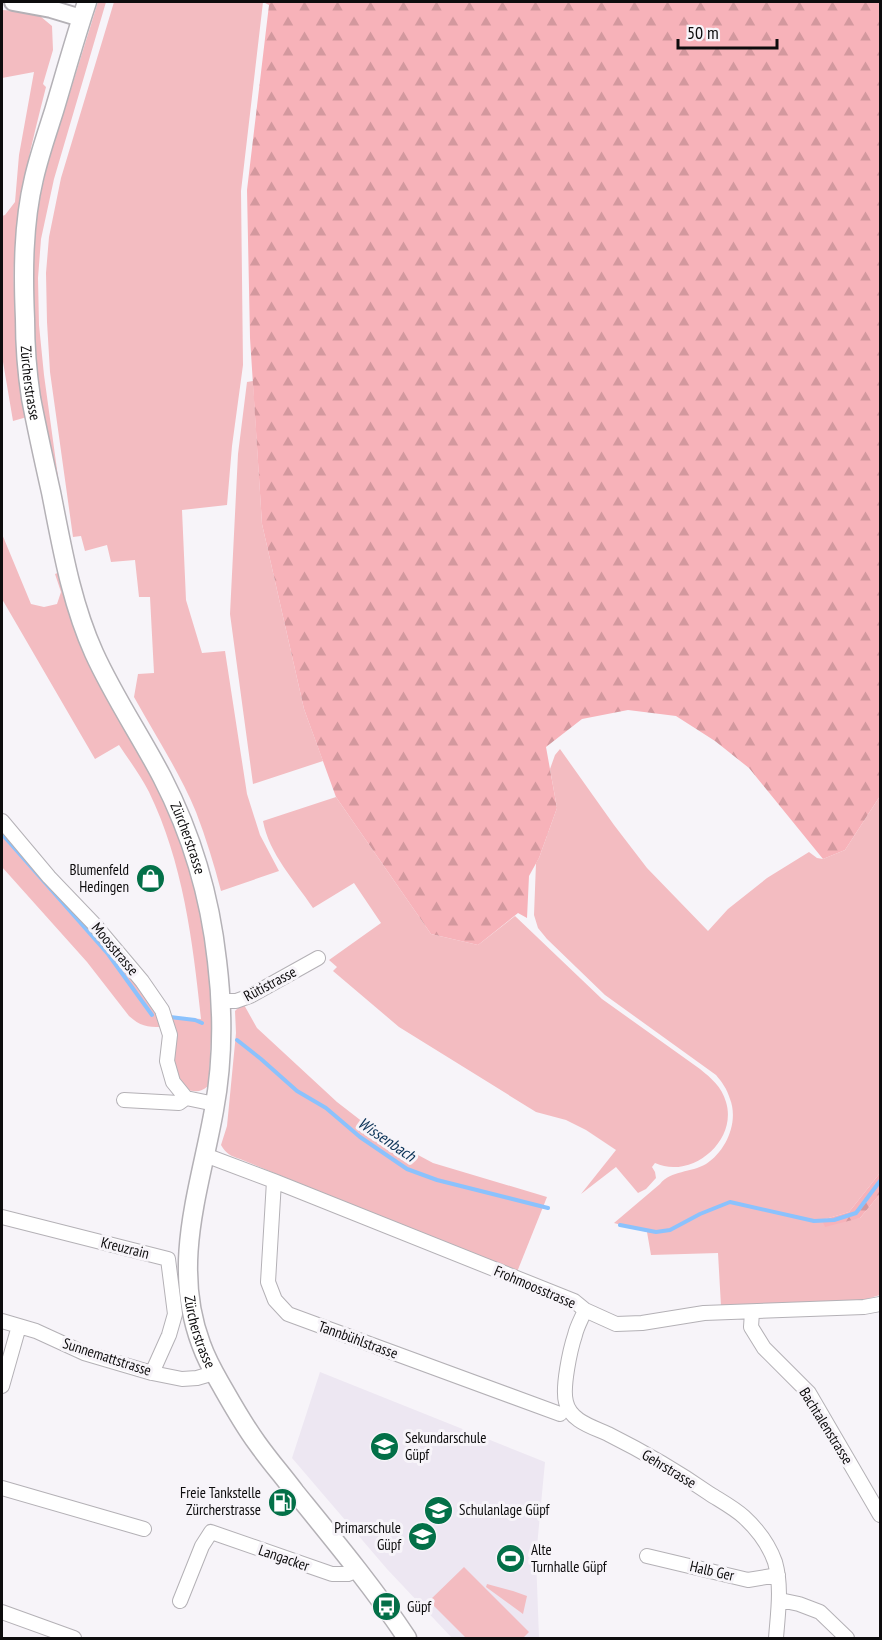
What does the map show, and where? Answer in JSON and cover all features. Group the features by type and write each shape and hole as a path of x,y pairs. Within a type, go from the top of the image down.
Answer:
{"main road":[{"name":"Zürcherstrasse","path":"84,10 33,180 27,220 24,288 26,345 30,386 54,510 77,611 104,675 175,803 194,851 214,930 221,1035 215,1104 189,1232 188,1273 193,1322 214,1373 256,1443 358,1570 407,1638"}],"street":[{"path":"13,2 51,9 84,10"},
{"name":"Moosstrasse","path":"2,821 49,877 94,924 142,981 162,1010 170,1035 167,1061 173,1082 186,1098"},
{"name":"Rütistrasse","path":"220,1001 236,1001 250,996 318,958"},
{"path":"124,1100 179,1103 186,1098 215,1104"},
{"name":"Frohmoosstrasse","path":"205,1155 574,1301 585,1310 616,1324 642,1323 704,1313 864,1307 880,1304"},
{"name":"Tannbühlstrasse","path":"274,1181 268,1282 276,1300 288,1314 560,1414"},
{"name":"Kreuzrain","path":"2,1217 168,1259 175,1314 169,1335 152,1372"},
{"name":"Gehrstrasse","path":"585,1310 575,1335 567,1370 566,1403 572,1413 584,1423 675,1470 743,1516 756,1530 768,1546 778,1575 780,1600 776,1638"},
{"name":"Bachtalenstrasse","path":"752,1312 751,1327 764,1348 809,1393 880,1515"},
{"name":"Sunnemattstrasse","path":"2,1321 36,1331 84,1353 152,1372 182,1379 214,1373"},
{"path":"2,1386 19,1326"},
{"path":"2,1488 144,1529"},
{"name":"Langacker","path":"180,1601 202,1546 212,1532 332,1574 348,1574 358,1570"},
{"name":"Halb Ger","path":"647,1556 748,1580 778,1575"},
{"path":"780,1600 820,1612 847,1638"},
{"path":"2,1612 53,1635 74,1638"}],"shaded area":[{"path":"98,2 106,2 54,179 41,239 38,278 39,325 44,375 62,506 39,398 31,300 34,237 47,166"},
{"path":"114,2 263,2 241,191 243,365 227,505 182,510 186,600 202,653 225,651 247,794 260,835 279,871 221,891 196,812 134,697 138,674 154,673 150,597 139,597 135,560 111,562 107,545 85,551 81,536 73,537 50,372 46,273 49,237 61,178"},
{"path":"2,10 22,11 40,16 52,26 53,50 43,84 46,87 18,217 14,262 14,301 27,417 13,421 2,356 2,216 15,202 19,155 34,72 2,78"},
{"path":"253,381 262,524 304,709 323,761 253,784 230,614 238,454 247,382"},
{"path":"2,534 31,604 44,607 57,604 61,592 55,574 60,572 69,612 89,662 110,705 159,788 181,835 201,904 210,977 211,1050 208,1086 200,1091 185,1089 174,1071 171,1017 201,1019 185,903 161,819 146,786 119,745 95,759 2,599"},
{"path":"560,749 647,868 708,931 728,909 767,878 809,852 823,859 845,850 880,796 880,1173 849,1212 822,1220 860,1218 880,1194 880,1295 860,1301 721,1306 718,1253 651,1255 647,1232 614,1223 665,1179 700,1167 713,1158 725,1144 729,1135 733,1117 732,1108 729,1095 716,1075 605,995 538,928 534,915 536,863 557,808 550,769"},
{"path":"336,797 431,934 478,945 515,916 602,999 712,1079 724,1097 728,1117 725,1130 718,1143 696,1161 683,1166 669,1167 655,1163 652,1167 656,1178 646,1189 638,1193 616,1167 581,1194 616,1150 566,1120 536,1112 399,1027 333,971 337,967 329,960 381,923 354,883 313,908 277,856 263,821"},
{"path":"2,829 84,919 115,957 147,1000 161,1027 144,1025 129,1016 87,962 2,867"},
{"path":"243,1003 257,1028 337,1102 377,1133 433,1163 547,1197 517,1272 227,1153 221,1145 227,1126 236,1033 235,1011"},
{"name":"Schulanlage Güpf","path":"320,1372 545,1462 536,1557 539,1638 452,1638 387,1569 292,1458"},
{"path":"464,1567 529,1632 523,1638 466,1638 429,1601"},
{"path":"487,1584 527,1596 523,1614 486,1587"}],"green space":[{"path":"263,2 880,2 880,796 845,850 823,859 749,768 715,741 676,716 628,710 582,719 546,747 557,808 539,858 529,876 527,918 518,913 478,945 431,934 336,797 304,709 262,524 250,338 247,190 269,5"},
{"path":"880,1173 880,1194 860,1218 825,1227 822,1220 849,1212"}],"waterway":[{"name":"Wissenbach","path":"2,834 108,954 152,1015"},
{"name":"Wissenbach","path":"170,1017 202,1023"},
{"name":"Wissenbach","path":"237,1040 297,1091 326,1108 360,1137 407,1169 437,1180 548,1208"},
{"name":"Wissenbach","path":"620,1225 656,1232 670,1230 700,1214 730,1202 814,1221 834,1220 856,1213 880,1181"}],"place":[{"name":"Blumenfeld Hedingen","path":"150,879"},
{"name":"Sekundarschule Güpf","path":"384,1447"},
{"name":"Freie Tankstelle Zürcherstrasse","path":"282,1502"},
{"name":"Schulanlage Güpf","path":"438,1510"},
{"name":"Primarschule Güpf","path":"422,1537"},
{"name":"Alte Turnhalle Güpf","path":"510,1559"},
{"name":"Güpf","path":"386,1607"}]}
